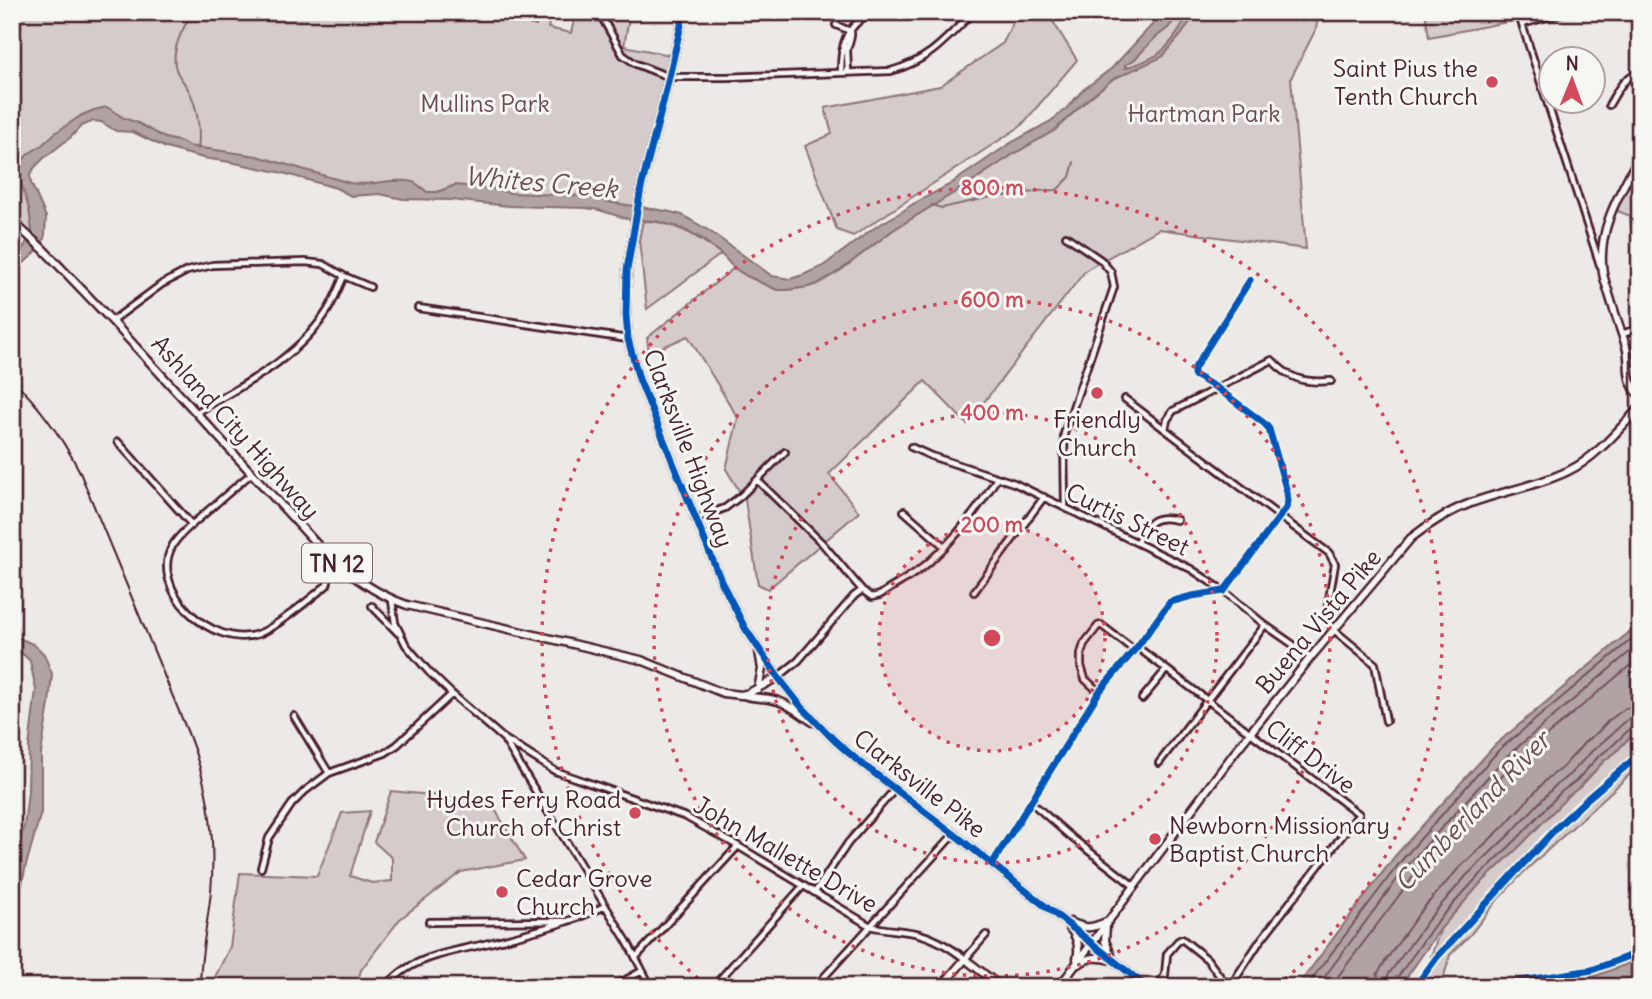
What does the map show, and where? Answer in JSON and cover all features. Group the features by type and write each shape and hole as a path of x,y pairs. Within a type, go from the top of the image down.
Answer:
{"main road":[{"name":"Clarksville Highway","path":"684,12 641,188 627,270 625,295 628,339 639,379 729,597 758,650 778,677"},
{"path":"1640,155 1619,194 1607,224 1603,251 1603,273 1627,352 1629,381 1640,396"},
{"name":"Ashland City Highway","path":"12,221 43,249 112,321 324,552 366,585 407,605 641,660 723,693 781,701 824,730"},
{"name":"Buena Vista Pike","path":"1059,987 1251,733 1411,538 1429,523 1471,502 1544,481 1571,470 1604,445 1640,407"},
{"path":"757,690 761,669 758,650"},
{"path":"741,695 757,690 778,677"},
{"name":"Clarksville Pike","path":"778,677 805,711 857,760 1147,987"},
{"path":"1062,919 1078,926 1092,928 1108,920"},
{"path":"1062,919 1078,943 1078,957 1072,970"},
{"path":"1108,920 1104,934 1113,960"},
{"path":"1072,970 1088,958 1113,960"},
{"path":"941,987 965,959"},
{"name":"John Mallette Drive","path":"965,959 1001,987"},
{"path":"956,970 966,967 978,969"}],"street":[{"path":"844,72 844,54 851,32 861,19 871,12"},
{"path":"601,14 623,55 636,64 669,77 891,71 908,66 931,53 973,12"},
{"path":"1518,12 1603,273"},
{"path":"1522,24 1565,12"},
{"path":"836,25 851,32"},
{"path":"1609,105 1625,80 1640,72"},
{"path":"1066,236 1101,260 1111,272 1114,288 1064,434 1066,507"},
{"path":"112,321 162,284 187,271 213,265 305,262 323,264 370,287"},
{"path":"197,412 276,365 320,321 344,276"},
{"path":"992,864 1099,692 1170,602 1224,591 1286,508 1287,492 1269,429 1217,388 1194,375 1194,369 1250,279"},
{"path":"418,308 628,339"},
{"path":"1622,334 1640,328"},
{"path":"1165,429 1172,411 1272,360 1287,373 1304,381 1331,381"},
{"path":"1125,399 1329,553 1335,564 1326,616 1334,630 1376,664 1387,721"},
{"path":"118,442 192,525"},
{"name":"Curtis Street","path":"911,447 1014,483 1191,569 1311,657"},
{"path":"695,519 725,508 741,496 785,452"},
{"path":"252,473 173,544 166,569 177,596 191,615 204,626 226,635 257,635 273,626 327,584 328,574 320,563 324,552"},
{"path":"757,480 822,543 862,590 872,597 880,595 928,564 985,499 998,478"},
{"path":"974,592 1045,497"},
{"path":"904,511 945,547"},
{"path":"1137,542 1153,520 1168,517 1177,520"},
{"path":"778,677 798,661 862,590"},
{"path":"392,600 395,623 406,645 452,694 506,740 636,957 651,987"},
{"path":"372,606 402,636"},
{"name":"Cliff Drive","path":"1099,692 1087,681 1081,667 1081,654 1084,644 1101,625 1167,670 1359,814 1260,941 1229,987"},
{"path":"1158,763 1265,625"},
{"path":"1142,699 1167,670"},
{"path":"261,868 269,838 292,804 305,791 329,773 385,753 452,694"},
{"path":"294,716 329,773"},
{"name":"John Mallette Drive","path":"506,740 555,771 686,817 870,926 930,937 965,959"},
{"path":"815,892 848,843 895,789"},
{"path":"1031,802 1134,886"},
{"path":"815,987 954,834"},
{"path":"636,957 738,846"},
{"path":"713,987 803,886"},
{"path":"385,987 403,970 413,965 570,920 606,906"},
{"path":"429,922 570,920"},
{"path":"965,959 986,935"},
{"path":"1157,987 1165,975 1167,954 1182,939 1207,959 1229,987"},
{"path":"1493,987 1592,970 1640,951"},
{"path":"613,987 642,971"}],"green space":[{"name":"Mullins Park","path":"12,12 517,12 529,24 536,26 540,12 552,12 548,28 571,33 576,12 630,12 624,46 670,55 636,210 351,187 192,149 161,139 123,121 85,118 21,179 35,219 32,234 12,217"},
{"path":"1018,12 1047,12 1077,60 1021,126 853,236 837,230 805,146 832,134 825,108 940,86 1003,43"},
{"name":"Hartman Park","path":"1181,12 1319,12 1316,29 1291,78 1306,249 1159,229 1086,270 967,424 925,381 829,474 859,512 768,589 758,584 745,500 726,469 738,418 688,336 649,353 647,338 734,268 777,290 808,287 841,270 893,230 1055,130"},
{"path":"1425,12 1516,12 1518,20 1429,37"},
{"path":"1640,155 1640,226 1631,227 1630,216 1613,209"},
{"path":"643,221 665,224 685,231 721,254 647,309 639,240"},
{"path":"1640,729 1640,765 1499,898 1470,935 1450,955 1441,987 1420,987 1441,928 1479,885 1567,797"},
{"path":"391,791 490,801 525,860 461,872 400,919 361,970 356,987 210,987 230,947 240,873 317,876 342,813 370,811 350,876 372,883 392,881 392,858 374,842"},
{"path":"1640,955 1640,987 1504,987 1586,974"}],"water":[{"path":"1164,12 1181,12 1168,28 1125,65 1125,68 1157,55 1176,36 1186,12 1194,12 1182,34 1162,57 1113,79 1055,130 893,230 841,270 808,287 777,290 734,268 701,238 678,227 656,221 631,220 586,208 403,199 380,194 351,196 336,188 283,173 166,148 133,132 116,131 94,121 81,126 44,158 30,175 46,217 45,234 43,242 33,255 12,273 12,256 24,247 32,231 29,209 19,177 23,160 82,115 107,107 165,138 188,146 257,156 350,183 405,181 415,183 427,192 437,192 455,185 511,193 584,196 682,215 708,230 772,276 790,279 823,266 874,228 1051,121 1083,90 1112,68"},
{"name":"Cumberland River","path":"1640,623 1640,729 1479,885 1441,928 1400,987 1297,987 1395,856 1495,745"},
{"path":"12,635 39,649 44,654 52,674 41,753 41,812 12,931 12,865 24,827 36,690 30,661 18,652 12,652"},
{"path":"1640,959 1640,975 1609,987 1579,987 1580,983 1559,983 1585,980"}],"waterway":[{"path":"192,12 179,37 175,65 196,110 199,126 198,149"},
{"path":"931,205 942,208 995,196 1057,190 1070,177 1074,162"}],"railway":[{"path":"12,379 49,422 79,470 188,733 201,771 209,810 212,871 200,987"}],"cycle path":[{"path":"684,12 641,188 627,270 626,315 628,339 639,379 722,583 745,628 778,677 800,705 835,741 1147,987"},
{"path":"992,864 1099,692 1170,602 1224,591 1286,508 1287,492 1269,429 1217,388 1194,375 1194,369 1250,280"},
{"path":"1415,987 1437,957 1558,826 1640,754"},
{"path":"1493,987 1592,970 1640,952"}],"place":[{"name":"Saint Pius the Tenth Church","path":"1492,82"},
{"name":"Friendly Church","path":"1097,393"},
{"name":"Hydes Ferry Road Church of Christ","path":"635,813"},
{"name":"Newborn Missionary Baptist Church","path":"1155,839"},
{"name":"Cedar Grove Church","path":"502,892"}],"water label":[{"name":"Whites Creek","path":"541,182"}]}
